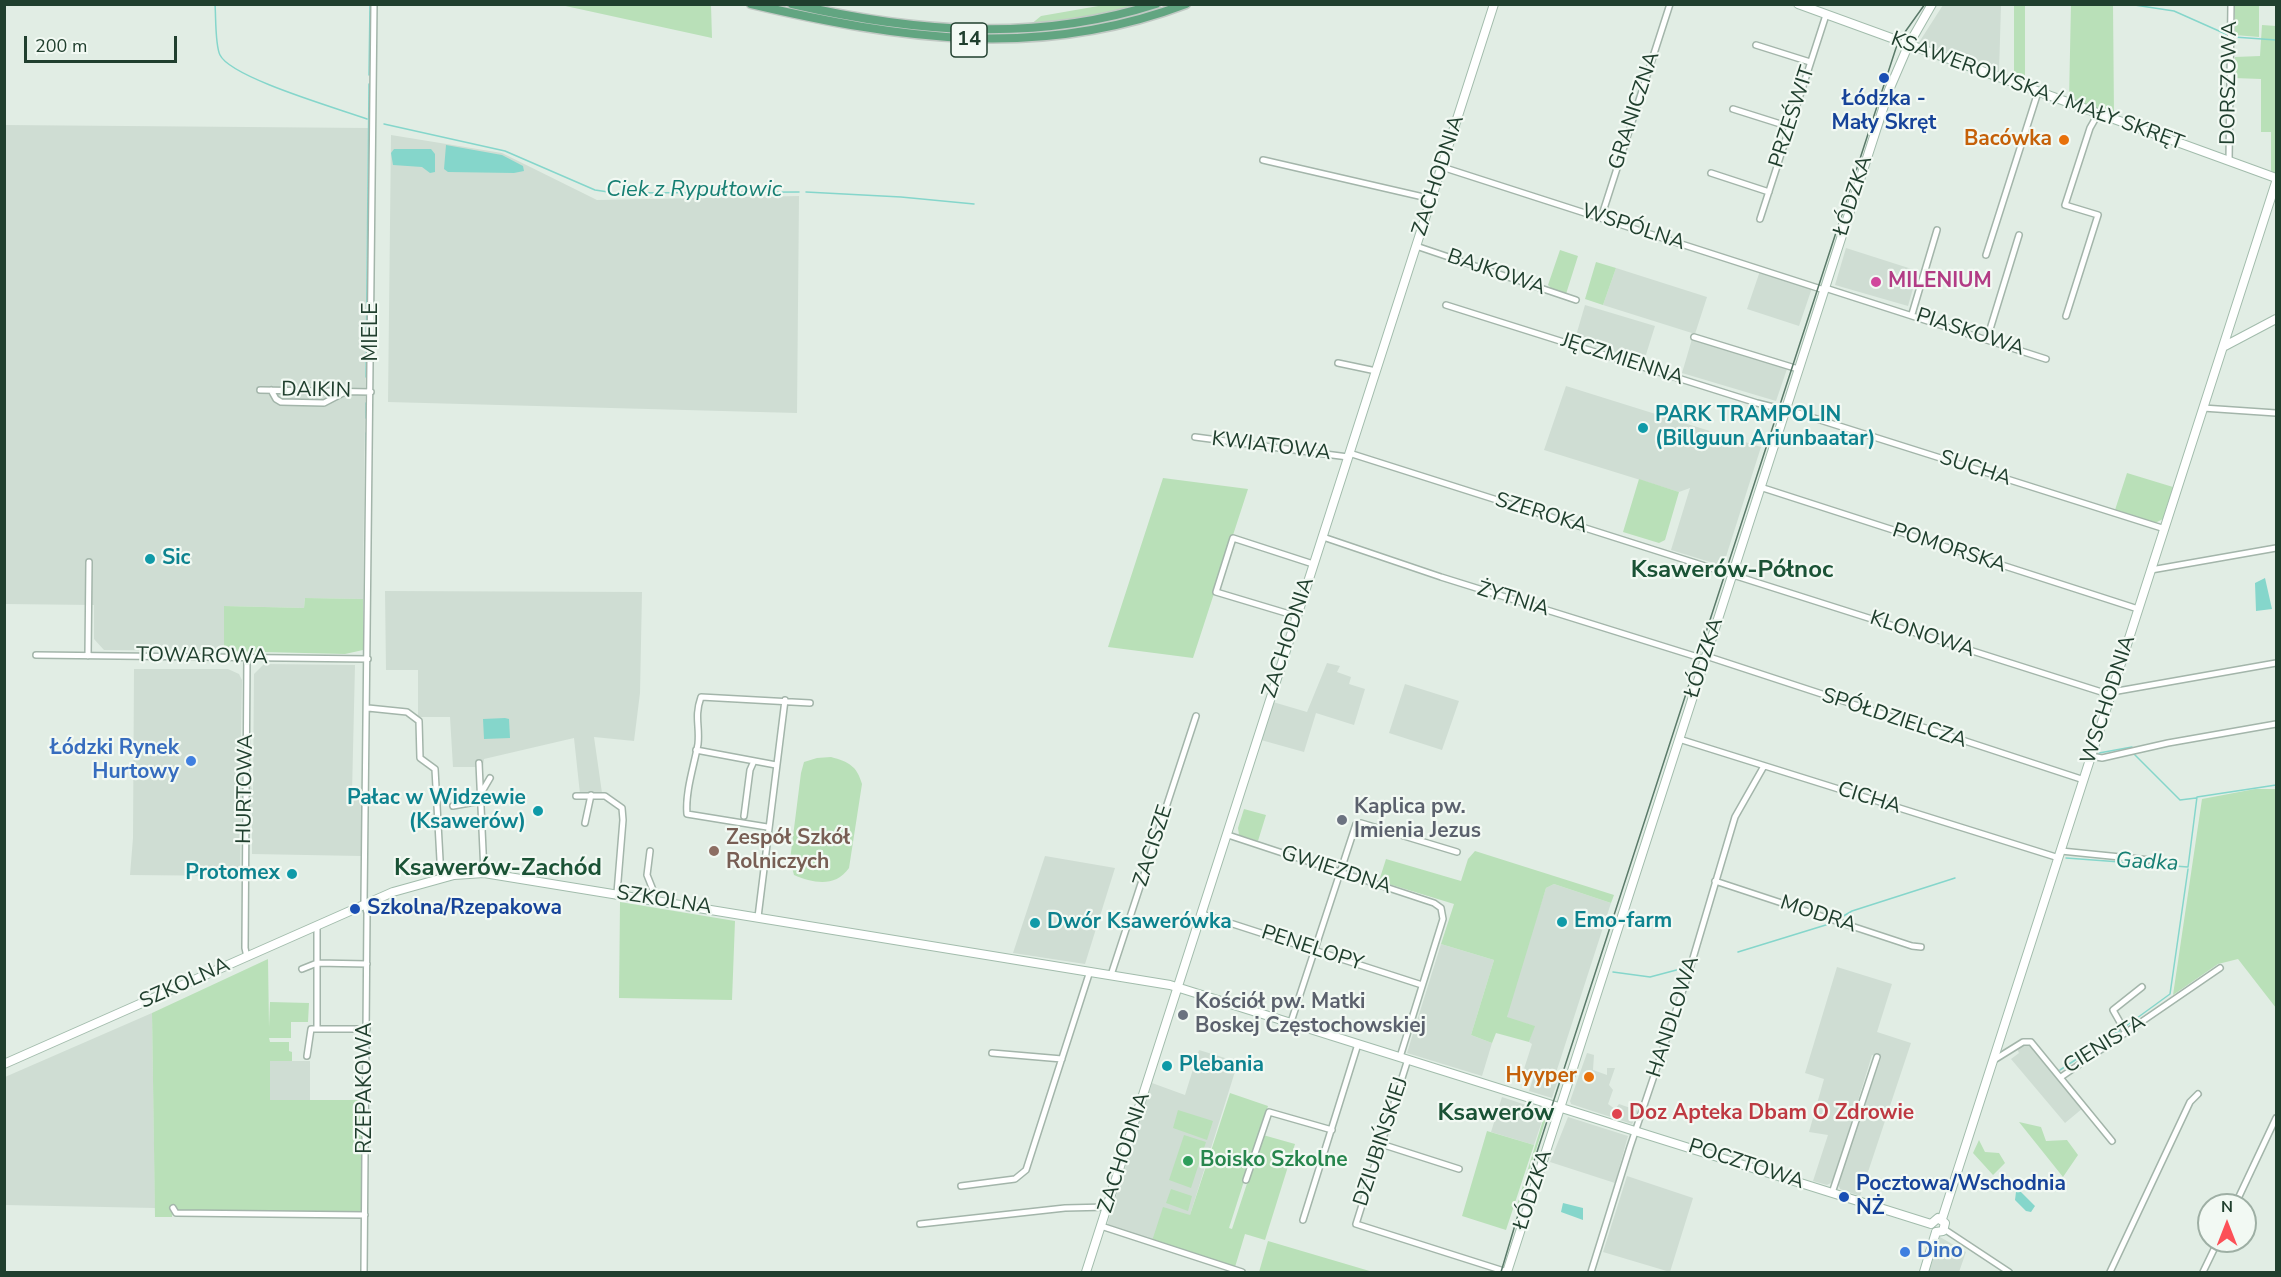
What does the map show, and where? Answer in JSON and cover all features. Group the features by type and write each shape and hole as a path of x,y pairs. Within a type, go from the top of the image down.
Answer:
{"main road":[{"name":"14","path":"751,4 876,31 971,40 1070,34 1127,22 1186,4"},
{"name":"14","path":"792,4 876,22 969,31 1056,26 1108,17 1156,4"}],"street":[{"name":"MIELE","path":"368,708 374,4"},
{"name":"ZACHODNIA","path":"1086,1272 1494,4"},
{"name":"GRANICZNA","path":"1601,218 1670,4"},
{"name":"KSAWEROWSKA / MAŁY SKRĘT","path":"1798,4 2277,180"},
{"name":"ŁÓDZKA","path":"1507,1272 1891,84 1908,46 1932,4"},
{"name":"DORSZOWA","path":"2229,161 2231,4"},
{"name":"PRZEŚWIT","path":"1760,219 1826,15"},
{"path":"1756,45 1810,62"},
{"path":"1986,255 2038,92"},
{"path":"1733,109 1790,127"},
{"path":"2066,316 2098,215 2065,205 2080,156 2098,114"},
{"path":"1263,160 1432,199"},
{"name":"WSPÓLNA","path":"1442,167 1824,289"},
{"path":"1711,173 1769,192"},
{"name":"WSCHODNIA","path":"1942,1219 2277,180"},
{"path":"1912,314 1937,230"},
{"path":"1987,339 2019,235"},
{"name":"BAJKOWA","path":"1416,246 1576,300"},
{"name":"PIASKOWA","path":"1824,289 1912,314 2046,358"},
{"name":"JĘCZMIENNA","path":"1446,305 1785,410"},
{"path":"2223,347 2277,320"},
{"path":"1694,337 1798,369"},
{"path":"1338,363 1376,371"},
{"name":"DAIKIN","path":"260,390 371,392"},
{"path":"271,390 276,399 281,402 324,403 345,392"},
{"path":"2203,408 2277,413"},
{"name":"SUCHA","path":"1785,410 2164,529"},
{"name":"KWIATOWA","path":"1195,437 1348,455"},
{"name":"SZEROKA","path":"1348,455 1733,574"},
{"name":"POMORSKA","path":"1760,487 2138,609"},
{"name":"ŻYTNIA","path":"1323,537 1441,577 1705,658"},
{"path":"1296,616 1216,592 1233,538 1313,564"},
{"path":"2151,570 2277,548"},
{"path":"88,656 89,562"},
{"name":"KLONOWA","path":"1733,574 2111,694"},
{"name":"TOWAROWA","path":"36,656 368,659"},
{"name":"HURTOWA","path":"247,657 245,915 247,957"},
{"name":"SPÓŁDZIELCZA","path":"1705,658 2084,780"},
{"path":"2111,694 2277,663"},
{"path":"767,827 687,814 696,750 696,716 701,697 810,703"},
{"path":"758,917 767,827 785,700"},
{"path":"368,708 407,712 419,721 420,758 435,769 441,878"},
{"name":"RZEPAKOWA","path":"364,1272 368,708"},
{"name":"ZACISZE","path":"1112,975 1196,716"},
{"path":"2091,756 2102,758 2277,724"},
{"name":"CICHA","path":"1679,740 2060,855 2150,860"},
{"path":"696,750 776,765"},
{"path":"744,816 750,770 754,761"},
{"path":"480,763 484,873"},
{"name":"HANDLOWA","path":"1591,1272 1739,808 1764,766"},
{"path":"481,798 489,778"},
{"path":"585,823 591,795"},
{"path":"576,796 609,797 622,808 617,893"},
{"path":"453,806 481,798"},
{"path":"1291,1022 1357,823 1457,852"},
{"name":"GWIEZDNA","path":"1228,835 1434,903 1443,910"},
{"path":"650,851 647,875 657,900"},
{"name":"SZKOLNA","path":"4,1064 407,887 441,878 484,873 617,893 1178,987 1358,1044"},
{"name":"MODRA","path":"1715,881 1912,946 1921,946"},
{"name":"DZIUBIŃSKIEJ","path":"1443,910 1443,919 1422,985 1381,1144 1356,1224 1507,1272"},
{"name":"PENELOPY","path":"1202,914 1422,985"},
{"path":"317,926 317,1029"},
{"path":"302,969 317,963 367,964"},
{"name":"CIENISTA","path":"1994,1060 2028,1041 2061,1077 2220,968"},
{"path":"961,1186 1015,1179 1026,1170 1090,972"},
{"path":"2126,1033 2113,1010 2142,987"},
{"path":"306,1056 309,1030 367,1029"},
{"path":"1303,1220 1358,1044"},
{"name":"POCZTOWA","path":"1358,1044 1931,1224"},
{"path":"992,1053 1062,1059"},
{"path":"1832,1193 1877,1057"},
{"path":"2061,1077 2112,1140"},
{"path":"2110,1272 2190,1102 2198,1094"},
{"path":"1246,1180 1269,1112 1332,1130"},
{"path":"2241,1193 2277,1118"},
{"path":"1381,1144 1459,1169"},
{"path":"920,1224 1065,1208 1108,1207"},
{"path":"173,1208 176,1213 365,1215"},
{"path":"1924,1272 1940,1231 1942,1219 1935,1219 1931,1224 1940,1231 2009,1272"},
{"path":"1101,1226 1242,1272"},
{"path":"2203,1272 2212,1253"}],"shaded area":[{"path":"1943,5 2001,5 1999,73 1918,44"},
{"path":"5,125 368,128 363,599 305,598 304,608 225,606 224,651 104,650 94,639 94,605 5,604"},
{"path":"391,135 502,153 597,200 799,196 797,413 388,402"},
{"path":"1846,248 1918,271 1908,306 1835,285"},
{"path":"1616,268 1707,297 1695,334 1603,305"},
{"path":"1760,271 1812,288 1799,326 1747,309"},
{"path":"1585,305 1655,326 1644,361 1575,339"},
{"path":"1692,339 1787,369 1776,401 1682,373"},
{"path":"1566,386 1761,447 1723,566 1671,550 1690,488 1679,492 1544,450"},
{"path":"385,591 642,592 640,693 634,741 594,737 602,793 580,794 574,738 484,759 483,767 453,767 450,717 418,717 418,670 386,670"},
{"path":"1327,663 1340,666 1337,672 1351,677 1349,684 1365,689 1354,725 1316,713 1304,752 1261,740 1273,702 1307,712"},
{"path":"264,664 355,665 352,793 362,794 361,856 252,854 252,808 241,808 240,876 130,875 133,838 134,669 228,669 239,674 242,680 241,736 249,737 250,784 253,791 254,674"},
{"path":"1405,684 1459,701 1442,750 1389,733"},
{"path":"1045,856 1115,868 1085,964 1013,953"},
{"name":"Emo-farm","path":"1554,884 1611,903 1554,1079 1558,1080 1552,1098 1529,1091 1535,1073 1524,1069 1532,1044 1529,1042 1534,1026 1507,1018 1508,1005 1546,888"},
{"path":"1441,944 1494,960 1471,1035 1492,1043 1482,1076 1407,1053"},
{"path":"1837,967 1892,984 1877,1032 1911,1043 1860,1196 1840,1189 1838,1184 1881,1058 1872,1055 1833,1182 1827,1185 1813,1181 1828,1135 1809,1132 1824,1079 1805,1073"},
{"path":"152,1013 155,1208 5,1205 5,1077"},
{"path":"2024,1044 2029,1045 2083,1108 2065,1123 2011,1059 2019,1053 2017,1049"},
{"path":"1199,1050 1238,1062 1190,1215 1152,1241 1107,1225 1152,1083 1185,1095"},
{"path":"1587,1053 1594,1055 1593,1070 1607,1075 1607,1068 1615,1068 1609,1085 1613,1090 1608,1104 1615,1109 1619,1104 1639,1111 1632,1124 1571,1104 1570,1101"},
{"path":"270,1061 310,1061 310,1100 270,1100"},
{"path":"1502,1097 1538,1109 1543,1118 1534,1145 1491,1132"},
{"path":"1568,1117 1628,1136 1615,1183 1550,1162"},
{"path":"1627,1176 1693,1198 1670,1272 1603,1252"},
{"path":"1940,1237 1966,1252 1959,1272 1929,1272"}],"green space":[{"path":"561,5 711,5 712,38"},
{"path":"1104,5 1142,5 1102,14 1030,25 1041,16"},
{"path":"2014,5 2025,5 2025,83 2014,79"},
{"path":"2071,5 2113,5 2114,115 2069,99"},
{"path":"2235,5 2259,5 2259,37 2235,35"},
{"path":"2262,25 2276,26 2276,174 2271,172 2271,132 2261,132 2261,79 2234,78 2235,57 2260,56"},
{"path":"1560,250 1578,256 1566,294 1548,285"},
{"path":"1596,262 1616,268 1603,305 1585,299"},
{"path":"2127,473 2173,487 2163,519 2155,523 2115,510"},
{"path":"1163,478 1248,489 1193,658 1108,647"},
{"path":"1639,479 1679,492 1665,540 1659,543 1623,532"},
{"path":"305,598 363,599 363,650 345,654 224,651 224,606 304,608"},
{"path":"831,757 855,769 862,784 849,868 837,879 816,882 794,875 790,860 804,762"},
{"path":"2255,789 2276,789 2276,1008 2238,959 2218,964 2173,995 2202,799"},
{"path":"1244,809 1266,815 1258,841 1239,835 1238,828"},
{"path":"1475,851 1614,895 1611,903 1554,884 1546,888 1507,1017 1535,1026 1529,1042 1496,1033 1492,1043 1471,1035 1494,960 1441,944 1454,904 1379,881 1386,859 1461,881 1468,859"},
{"path":"620,902 735,921 732,1000 619,998"},
{"path":"268,959 269,1027 270,1002 309,1003 308,1022 291,1022 291,1038 269,1038 270,1042 289,1042 289,1051 292,1052 292,1061 270,1061 270,1100 364,1100 364,1212 173,1210 172,1217 155,1217 152,1013"},
{"path":"1230,1093 1268,1106 1229,1228 1232,1229 1263,1135 1295,1144 1265,1240 1245,1234 1235,1267 1152,1241 1163,1207 1190,1215"},
{"path":"1178,1110 1213,1121 1207,1140 1173,1128"},
{"path":"1546,1119 1517,1209 1543,1120"},
{"path":"2019,1122 2041,1127 2046,1141 2067,1140 2078,1155 2063,1177"},
{"path":"1487,1131 1534,1145 1506,1230 1462,1216"},
{"name":"Boisko Szkolne","path":"1184,1135 1206,1142 1191,1188 1169,1180"},
{"path":"1979,1140 1985,1152 1999,1153 2005,1163 1993,1175 1973,1153"},
{"path":"1171,1189 1192,1196 1188,1211 1166,1203"},
{"path":"1268,1241 1373,1272 1259,1272"}],"water":[{"path":"446,145 502,155 523,166 524,171 514,173 448,172 444,169"},
{"path":"394,149 431,149 435,154 435,172 430,173 422,167 393,165 391,153"},
{"path":"2265,578 2272,609 2256,611 2255,583"},
{"path":"483,719 509,719 510,738 484,739"},
{"path":"2020,1191 2035,1206 2031,1212 2026,1211 2015,1200 2016,1192"},
{"path":"1563,1203 1583,1208 1583,1220 1561,1212"}],"waterway":[{"name":"Ciek z Rypułtowic","path":"215,4 218,50 228,64 264,83 367,119"},
{"path":"369,75 370,4"},
{"path":"2092,4 2105,4"},
{"path":"2128,4 2174,11 2228,35"},
{"path":"2234,37 2276,40"},
{"path":"366,377 369,84"},
{"name":"Ciek z Rypułtowic","path":"384,124 505,151 595,190 615,193 799,192"},
{"name":"Ciek z Rypułtowic","path":"806,192 974,204"},
{"path":"366,403 366,418"},
{"path":"366,433 366,470"},
{"path":"365,553 365,563"},
{"path":"2099,753 2132,747 2133,749"},
{"path":"2134,754 2180,800 2196,798"},
{"name":"Gadka","path":"2066,858 2188,867 2197,797 2276,785"},
{"path":"2126,1026 2170,994 2188,869"},
{"name":"Gadka","path":"1840,918 1852,911 1955,878"},
{"name":"Gadka","path":"1738,952 1829,924"},
{"name":"Gadka","path":"1613,972 1650,977 1684,968"},
{"path":"2060,1070 2122,1029"}],"tram line":[{"path":"1501,1272 1535,1158 1896,48 1925,4"}],"place":[{"name":"Łódzka - Mały Skręt","path":"1884,78"},
{"name":"Bacówka","path":"2064,140"},
{"name":"MILENIUM","path":"1876,282"},
{"name":"PARK TRAMPOLIN (Billguun Ariunbaatar)","path":"1643,428"},
{"name":"Sic","path":"150,559"},
{"name":"Łódzki Rynek Hurtowy","path":"191,761"},
{"name":"Pałac w Widzewie (Ksawerów)","path":"538,811"},
{"name":"Kaplica pw. Imienia Jezus","path":"1342,820"},
{"name":"Zespół Szkół Rolniczych","path":"714,851"},
{"name":"Protomex","path":"292,874"},
{"name":"Szkolna/Rzepakowa","path":"355,909"},
{"name":"Emo-farm","path":"1562,922"},
{"name":"Dwór Ksawerówka","path":"1035,923"},
{"name":"Kościół pw. Matki Boskej Częstochowskiej","path":"1183,1015"},
{"name":"Plebania","path":"1167,1066"},
{"name":"Hyyper","path":"1589,1077"},
{"name":"Doz Apteka Dbam O Zdrowie","path":"1617,1114"},
{"name":"Boisko Szkolne","path":"1188,1161"},
{"name":"Pocztowa/Wschodnia NŻ","path":"1844,1197"},
{"name":"Dino","path":"1905,1252"}],"district":[{"name":"Ksawerów-Północ","path":"1732,571"},
{"name":"Ksawerów-Zachód","path":"498,869"},
{"name":"Ksawerów","path":"1496,1114"}]}
